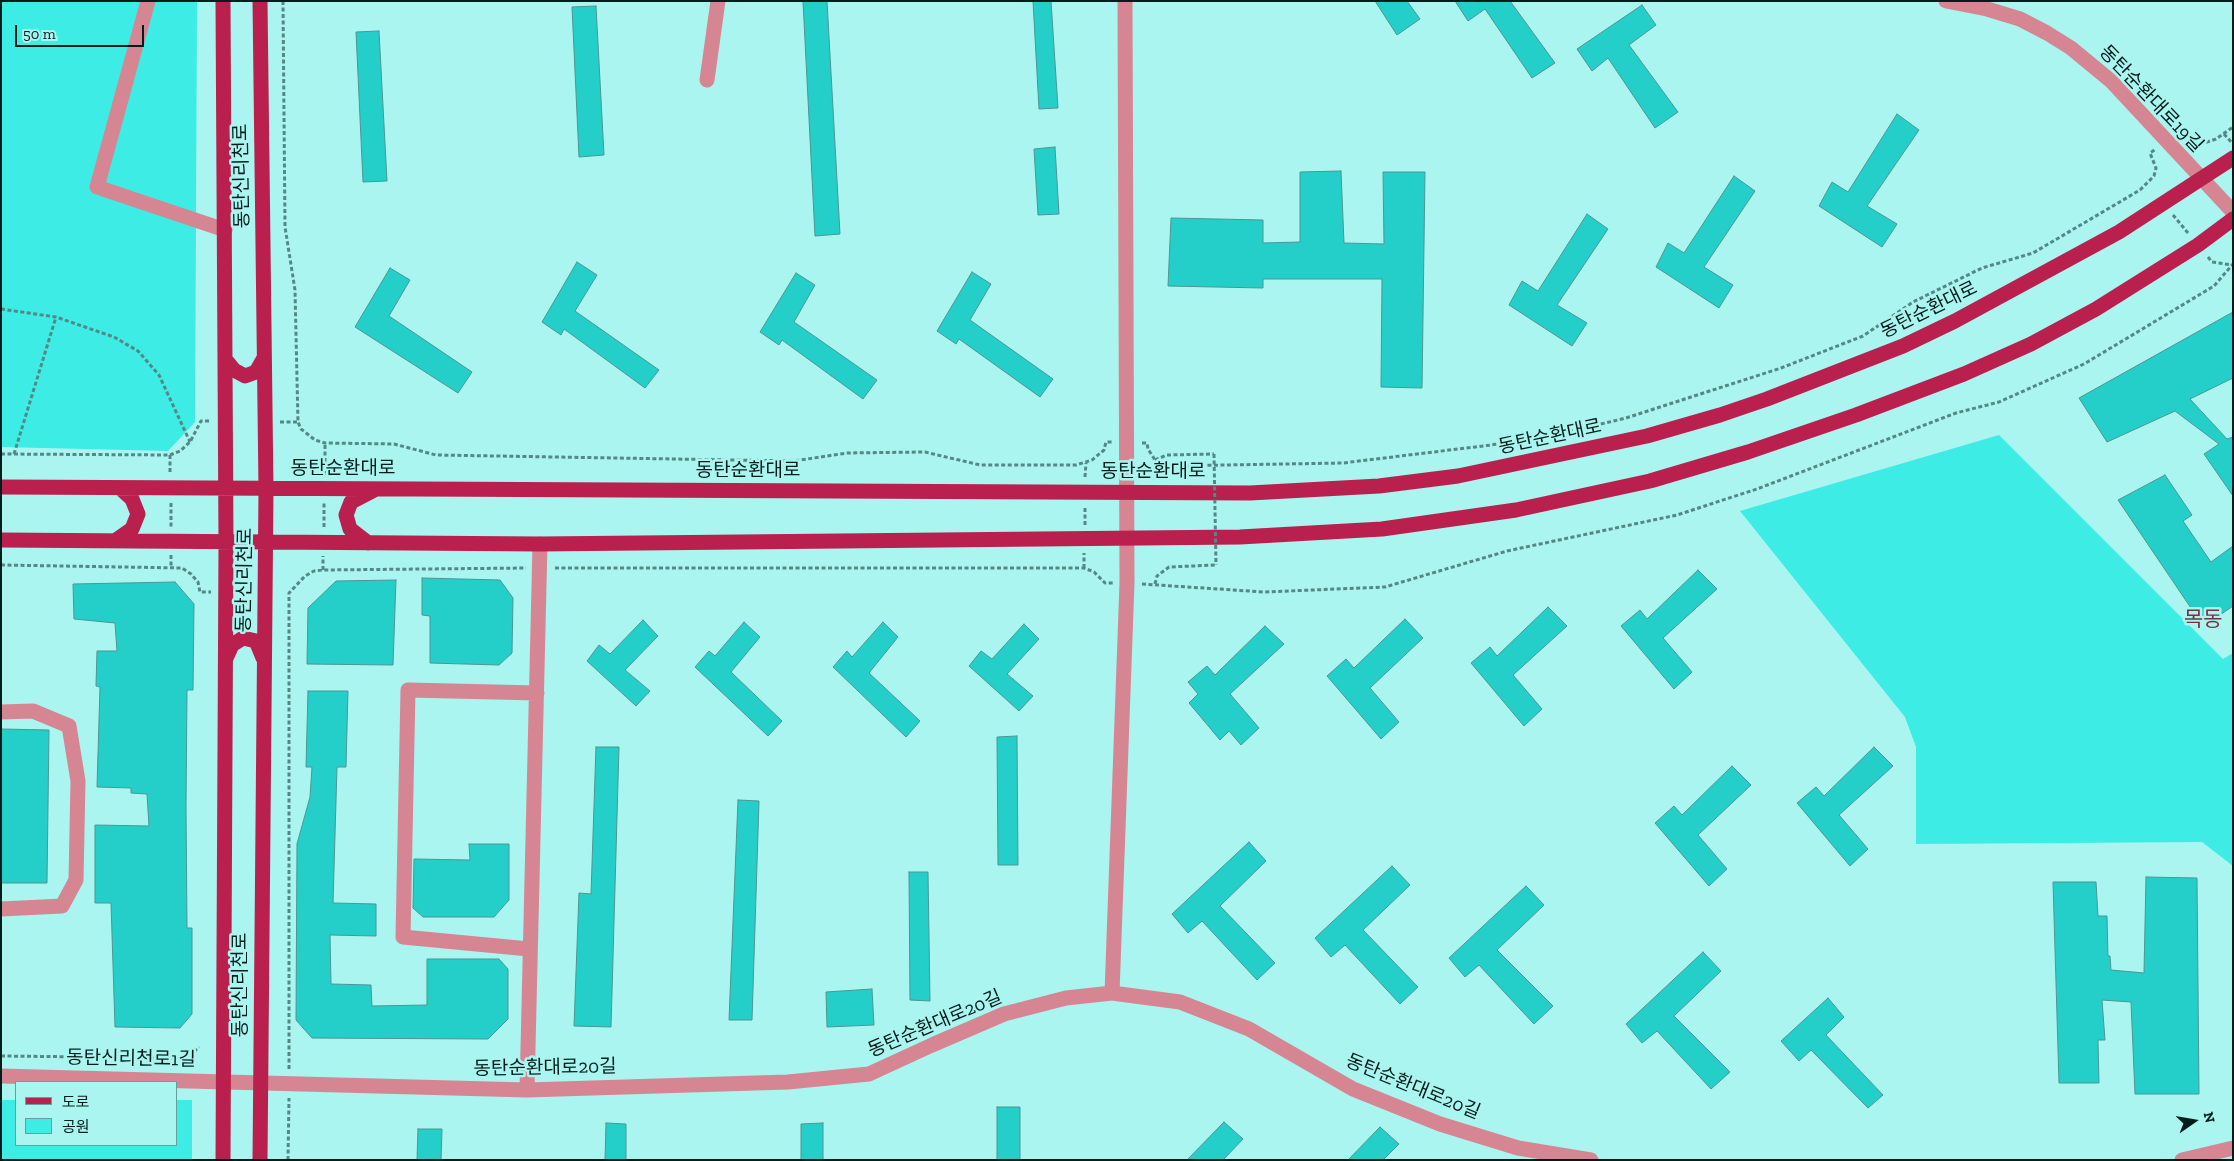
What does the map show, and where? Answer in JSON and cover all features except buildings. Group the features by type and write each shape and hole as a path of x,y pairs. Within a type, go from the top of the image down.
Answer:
{"main road":[{"name":"동탄신리천로","path":"223,1 226,488 223,1160"},
{"name":"동탄신리천로","path":"260,1 266,489 260,1160"},
{"name":"동탄순환대로","path":"1,488 1250,493 1379,486 1488,471 1647,436 1720,415 1767,399 1903,346 2030,281 2119,232 2202,180 2233,158"},
{"path":"1,540 540,544 1240,537 1382,528 1516,510 1650,481 1748,452 1856,415 1964,374 2031,344 2096,310 2198,245 2233,219"},
{"path":"225,359 234,370 244,376 256,372 264,358"},
{"path":"115,541 132,529 138,514 132,499 120,488"},
{"path":"368,542 350,529 346,516 351,502 375,489"},
{"path":"226,658 232,645 243,638 256,641 264,659"}],"street":[{"path":"148,1 97,187 225,230"},
{"path":"707,80 718,1"},
{"path":"1112,993 1128,537 1126,1"},
{"name":"동탄순환대로19길","path":"1946,1 1987,9 2020,20 2047,33 2071,48 2111,81 2233,212"},
{"path":"527,1090 540,544"},
{"path":"529,949 403,937 408,690 537,693"},
{"path":"1,712 33,711 69,726 78,781 76,880 62,906 1,909"},
{"name":"동탄순환대로20길","path":"261,1083 527,1090 788,1082 869,1074 1004,1014 1066,998 1112,993 1180,1002 1240,1025 1353,1088 1440,1124 1518,1148 1591,1160"},
{"name":"동탄신리천로1길","path":"1,1076 261,1083"},
{"path":"2182,1160 2233,1148"}],"path":[{"path":"283,1 286,227 295,290 298,422 307,435 325,443 394,444 436,455 794,461 848,452 925,452 980,465 1076,465 1086,463 1100,455 1104,450 1106,442"},
{"path":"2183,133 2198,141 2207,142 2224,134 2233,127"},
{"path":"2224,134 2233,144"},
{"path":"1147,443 1155,460 1167,466 1344,463 1491,445 1568,432 1626,418 1781,368 1863,336 1913,302 1982,268 2033,253 2140,190 2154,176 2156,168 2150,153"},
{"path":"2147,184 2212,262 2233,264"},
{"path":"1,309 56,317 114,337 138,351 159,375 190,442"},
{"path":"14,454 56,317"},
{"path":"1,454 170,455 180,451 190,442 201,421"},
{"path":"323,570 325,443"},
{"path":"1155,460 1167,455 1214,454 1216,565 1169,567 1157,576 1155,584"},
{"path":"170,455 171,567"},
{"path":"1084,568 1086,463"},
{"path":"1,565 182,568 198,582 200,592 226,592"},
{"path":"265,593 289,593"},
{"path":"1,1056 183,1058 189,1056 199,1047"}],"green space":[{"path":"1,1 197,1 195,422 168,451 1,447"},
{"path":"1999,435 2223,659 2233,653 2233,866 2202,842 1916,844 1916,747 1905,717 1740,511"},
{"path":"1,1100 15,1100 15,1146 178,1146 178,1100 192,1100 192,1160 1,1160"}],"district":[{"name":"목동","path":"2203,620"}]}
